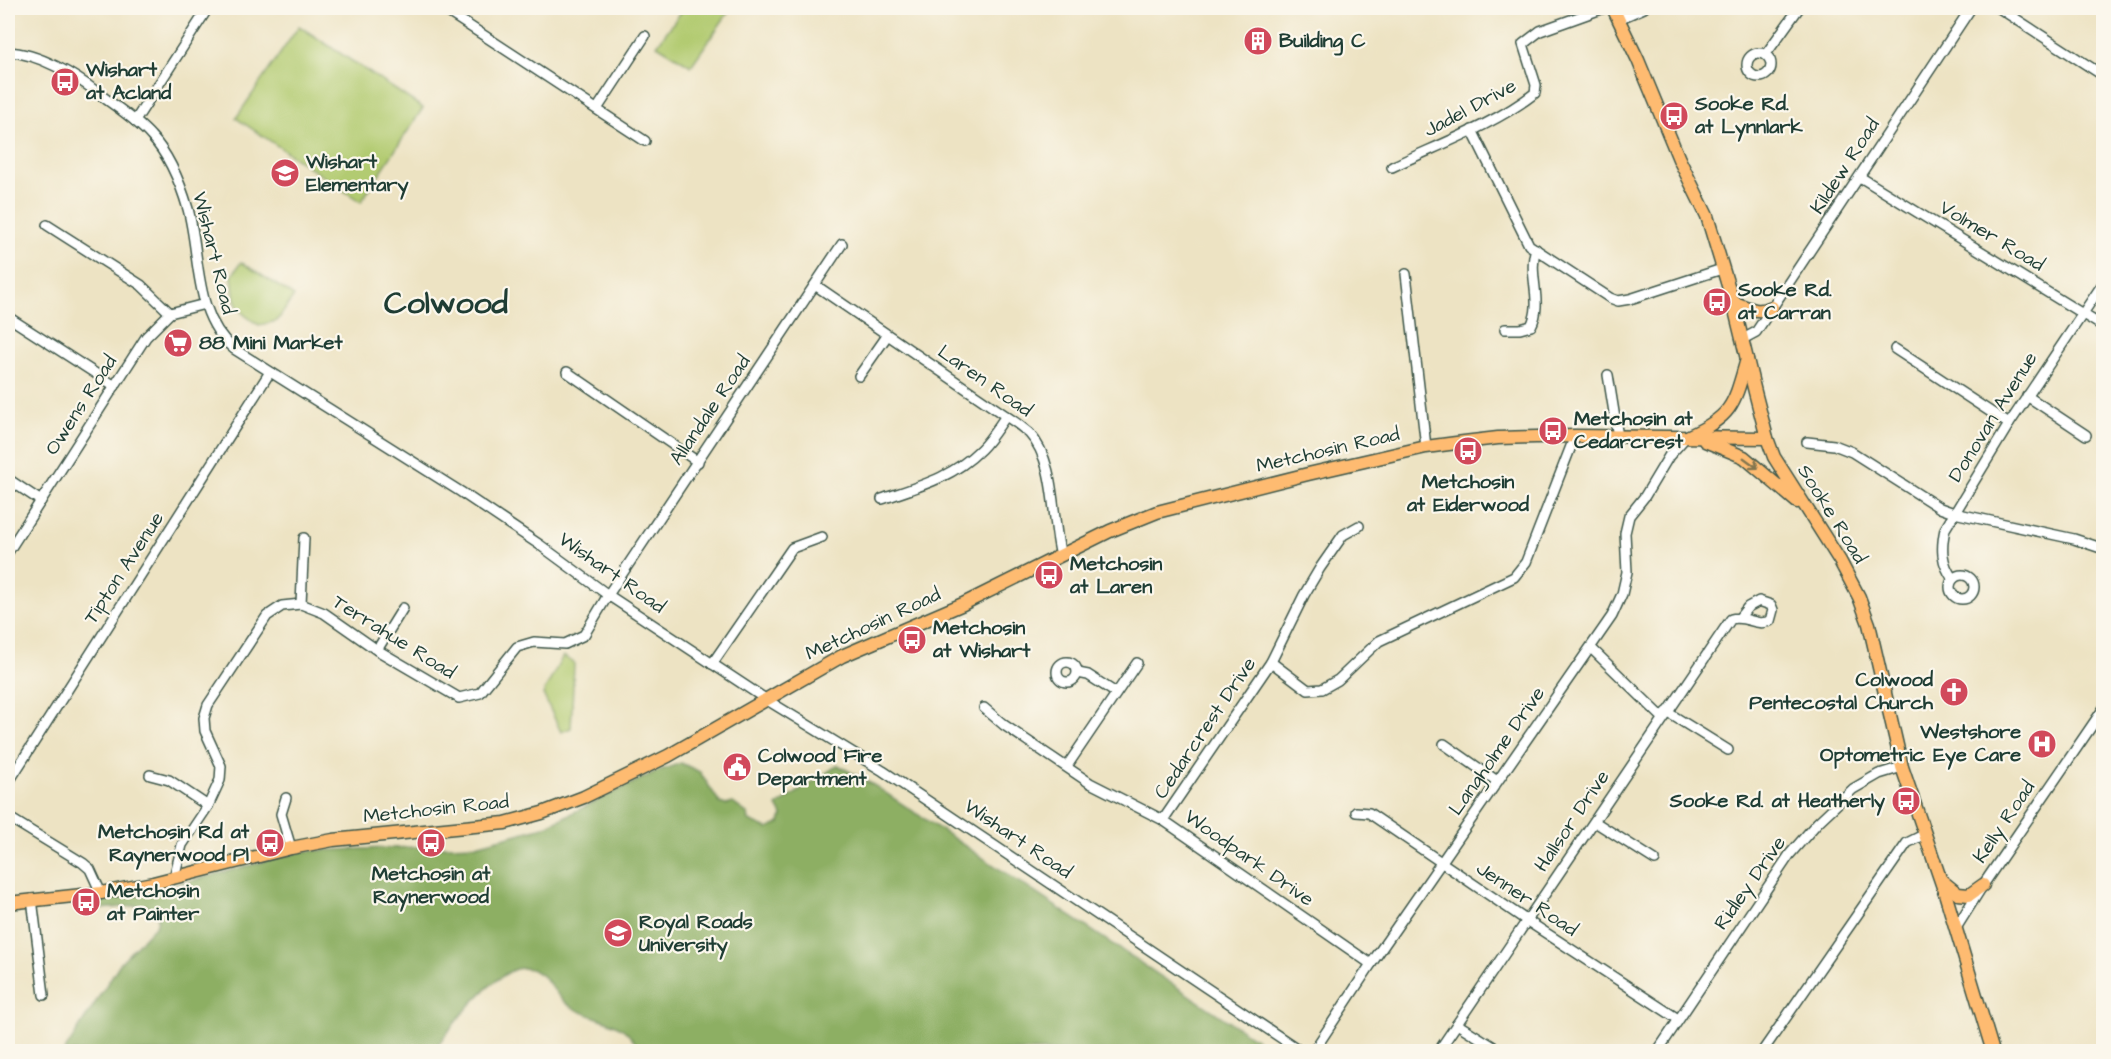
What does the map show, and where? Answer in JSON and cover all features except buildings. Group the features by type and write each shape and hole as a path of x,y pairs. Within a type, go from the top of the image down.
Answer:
{"main road":[{"name":"Sooke Road","path":"1613,8 1638,60 1679,159 1707,216 1734,302 1767,438 1774,458 1848,576 1869,624 1902,767 1941,880 1993,1052"},
{"path":"1734,302 1757,311 1772,307"},
{"path":"1685,438 1717,421 1734,404 1747,358"},
{"name":"Metchosin Road","path":"8,903 101,893 174,878 291,848 354,838 505,823 542,813 584,796 668,756 842,656 980,596 1110,531 1157,512 1297,476 1426,447 1498,438 1575,436 1767,438"},
{"path":"1699,438 1744,457 1812,516"},
{"path":"1941,880 1958,894 1969,895 1983,885"}],"street":[{"path":"135,121 208,8"},
{"path":"442,8 645,141"},
{"name":"Jadel Drive","path":"1392,167 1472,130 1525,101 1535,93 1536,85 1523,44 1540,31 1604,8"},
{"path":"1619,19 1644,8"},
{"path":"1766,54 1799,8"},
{"name":"Kildew Road","path":"1743,339 1756,332 1971,8"},
{"path":"1999,8 2103,76"},
{"path":"597,109 645,36"},
{"name":"Wishart Road","path":"8,52 44,62 78,78 153,137 172,169 188,209 205,304 217,332 225,342 501,519 608,595 767,700 883,771 1302,1052"},
{"path":"1472,130 1525,238 1536,249 1610,298 1618,301 1722,268"},
{"name":"Volmer Road","path":"1860,177 2103,327"},
{"path":"47,225 141,285 170,313 205,304"},
{"name":"Allandale Road","path":"608,595 842,244"},
{"path":"1505,329 1531,326 1535,317 1532,267 1536,249"},
{"path":"1406,274 1426,447"},
{"name":"Donovan Avenue","path":"1953,579 1942,557 1945,529 2009,424 2103,282"},
{"name":"Laren Road","path":"815,285 1029,434 1041,453 1050,478 1056,535 1061,556"},
{"name":"Owens Road","path":"8,552 146,337 170,313"},
{"path":"8,317 115,386"},
{"path":"859,376 887,336"},
{"path":"1895,349 2009,424"},
{"name":"Tipton Avenue","path":"8,783 270,372"},
{"path":"567,372 698,462"},
{"path":"1608,375 1618,437"},
{"path":"2028,396 2086,435"},
{"path":"882,499 937,481 959,468 982,448 1006,416"},
{"name":"Cedarcrest Drive","path":"1163,820 1271,662 1308,690 1322,689 1338,680 1379,641 1514,577 1526,562 1575,436"},
{"path":"1658,438 1666,447 1669,456"},
{"name":"Langholme Drive","path":"1313,1052 1371,964 1612,616 1622,594 1627,572 1625,533 1629,516 1646,496 1669,456 1685,438"},
{"path":"1807,442 1834,445 1852,452 1940,508 2074,539 2103,549"},
{"path":"8,479 40,501"},
{"path":"1271,662 1320,568 1343,535 1359,526"},
{"path":"712,664 792,548 822,537"},
{"path":"301,604 304,538"},
{"name":"Terrahue Road","path":"174,878 182,845 208,807 220,780 221,766 205,730 204,718 208,705 267,616 282,606 301,604 324,613 377,650 459,698 480,693 517,647 534,642 565,644 584,635 608,595"},
{"path":"377,650 403,608"},
{"name":"Hallsor Drive","path":"1438,1052 1731,619 1740,617"},
{"path":"1591,648 1665,715 1728,750"},
{"path":"1066,766 1137,663"},
{"path":"1078,673 1088,675 1116,693"},
{"name":"Woodpark Drive","path":"984,708 1004,725 1090,783 1163,820 1371,964"},
{"name":"Kelly Road","path":"1956,928 2103,708"},
{"path":"1444,744 1497,781"},
{"name":"Ridley Drive","path":"1657,1052 1790,854 1818,822 1853,789 1879,774 1902,767"},
{"path":"150,775 169,780 208,807"},
{"path":"286,798 281,814 291,848"},
{"name":"Jenner Road","path":"1356,812 1369,813 1678,1020"},
{"path":"8,817 83,863 90,869 101,893"},
{"path":"1595,822 1655,860"},
{"path":"1762,1052 1907,843 1925,834"},
{"path":"32,899 44,994"},
{"path":"1457,1024 1502,1052"}],"green space":[{"path":"684,8 720,8 728,13 691,66 657,45"},
{"path":"299,26 423,108 361,202 236,118"},
{"path":"241,262 294,296 277,321 259,325 240,310 235,300 232,276"},
{"path":"563,656 574,663 571,728 561,732 543,694"},
{"name":"Royal Roads University","path":"681,763 700,772 720,803 726,805 733,803 748,814 749,821 768,829 780,823 782,815 777,806 838,765 875,786 1273,1051 641,1051 624,1030 570,1006 560,998 540,974 521,968 502,976 480,995 434,1051 64,1052 121,962 157,924 158,913 146,905 81,909 87,903 145,893 304,851 476,845 544,827 655,772"}],"place":[{"name":"Building C","path":"1258,41"},
{"name":"Wishart at Acland","path":"65,82"},
{"name":"Sooke Rd. at Lynnlark","path":"1674,116"},
{"name":"Wishart Elementary","path":"285,173"},
{"name":"Sooke Rd. at Carran","path":"1717,302"},
{"name":"88 Mini Market","path":"178,343"},
{"name":"Metchosin at Cedarcrest","path":"1553,431"},
{"name":"Metchosin at Eiderwood","path":"1468,451"},
{"name":"Metchosin at Laren","path":"1049,575"},
{"name":"Metchosin at Wishart","path":"912,640"},
{"name":"Colwood Pentecostal Church","path":"1954,692"},
{"name":"Westshore Optometric Eye Care","path":"2042,744"},
{"name":"Colwood Fire Department","path":"737,767"},
{"name":"Sooke Rd. at Heatherly","path":"1906,801"},
{"name":"Metchosin Rd at Raynerwood Pl","path":"270,843"},
{"name":"Metchosin at Raynerwood","path":"431,843"},
{"name":"Metchosin at Painter","path":"86,902"},
{"name":"Royal Roads University","path":"618,933"}],"district":[{"name":"Colwood","path":"446,303"}]}
